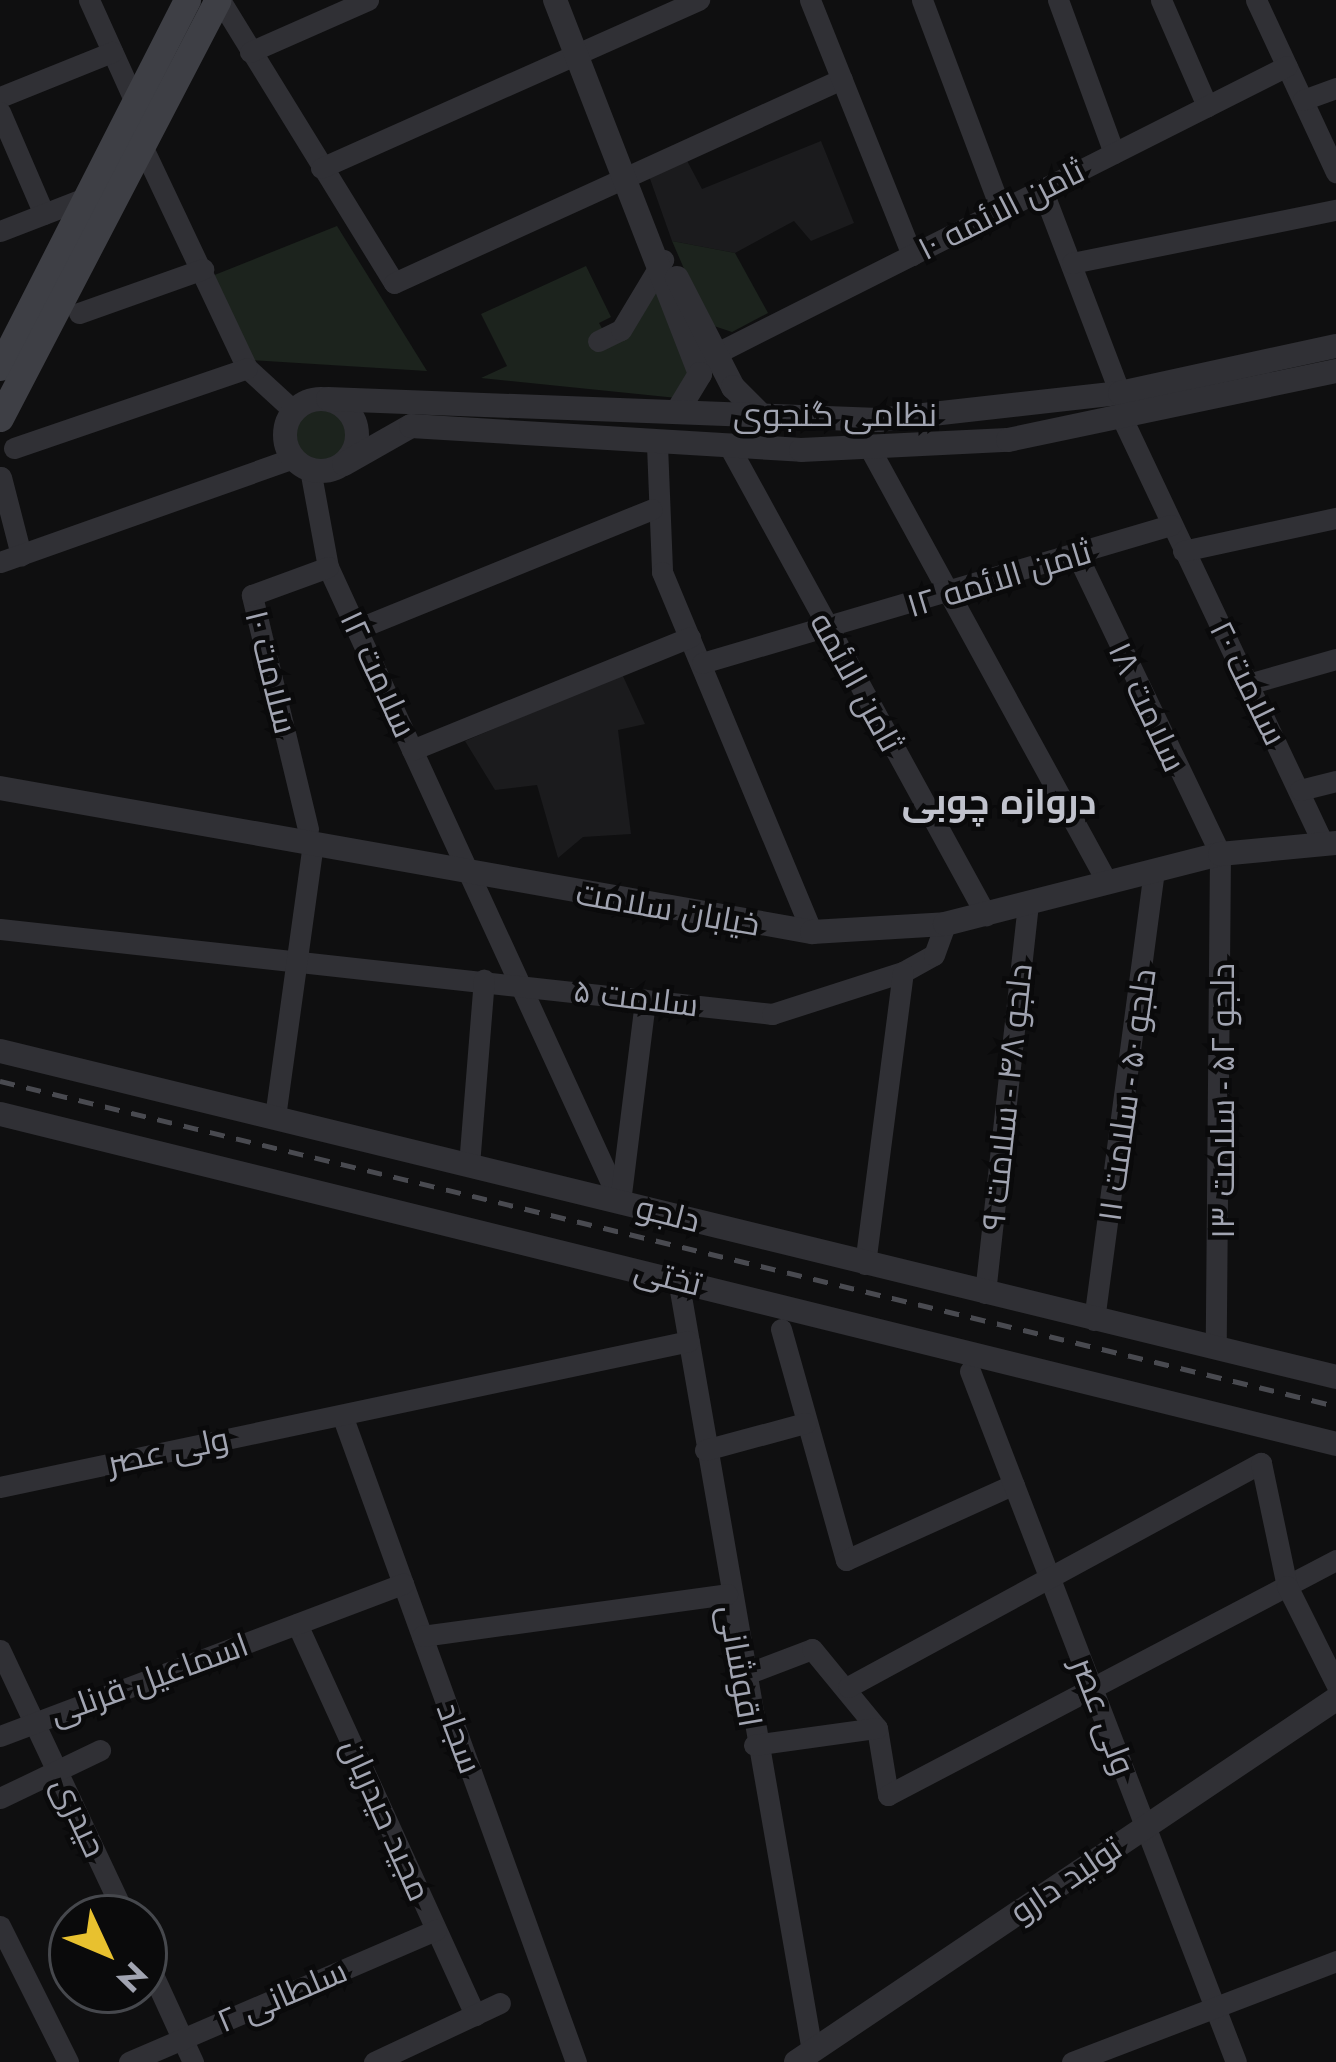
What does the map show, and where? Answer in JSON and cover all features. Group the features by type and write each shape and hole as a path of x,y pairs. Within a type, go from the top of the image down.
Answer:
{"main road":[{"path":"0,367 11,328 85,198 187,0"},
{"path":"0,418 219,0"}],"street":[{"path":"88,0 135,102"},
{"path":"219,0 394,283 629,171 842,80"},
{"path":"250,52 368,0"},
{"path":"555,0 629,171 700,374 676,412"},
{"path":"321,168 699,0"},
{"path":"809,0 912,255"},
{"path":"922,0 1001,210"},
{"path":"1058,0 1114,153"},
{"path":"1161,0 1207,106"},
{"path":"1256,0 1336,172"},
{"path":"0,97 112,52"},
{"name":"ثامن الائمه ۱۰","path":"715,354 1287,66"},
{"path":"1303,100 1336,88"},
{"path":"0,112 44,214"},
{"path":"143,148 247,368 294,411"},
{"name":"سلامت ۲۰","path":"1042,189 1121,406 1171,525 1329,843"},
{"path":"0,231 85,198"},
{"path":"1072,263 1336,210"},
{"path":"598,341 621,330 666,267"},
{"path":"666,267 715,354 763,417"},
{"path":"79,313 203,269"},
{"name":"نظامی گنجوی","path":"328,399 763,417 962,415 1121,406 1336,346"},
{"path":"14,448 247,368"},
{"name":"نظامی گنجوی","path":"411,426 657,445 870,448 1336,371"},
{"path":"302,464 285,429 294,411 328,399 358,432 344,464"},
{"path":"1,477 10,558 302,464 344,464 411,426 399,414 412,399"},
{"path":"657,445 652,509 690,637 812,932"},
{"name":"ثامن الائمه","path":"730,448 826,631 986,915"},
{"path":"870,448 1107,881"},
{"name":"سلامت ۱۲","path":"302,464 328,567 620,1202"},
{"path":"357,629 652,509"},
{"path":"1183,551 1336,518"},
{"name":"ثامن الائمه ۱۲","path":"702,663 950,595 1171,525"},
{"name":"سلامت ۱۸","path":"1078,557 1220,854"},
{"name":"سلامت ۱۰","path":"311,836 252,595 328,567"},
{"path":"412,750 690,637"},
{"path":"1248,684 1336,659"},
{"path":"1300,790 1336,782"},
{"name":"خیابان سلامت","path":"0,788 311,836 469,872 812,932 945,924 1220,854 1329,843"},
{"path":"275,1118 311,836"},
{"name":"دلجو ۵۲ - سلامت ۱۳","path":"1216,1348 1220,854"},
{"name":"دلجو ۵۰ - سلامت ۱۱","path":"1094,1320 1154,870"},
{"name":"دلجو ۴۸ - سلامت ۹","path":"985,1293 1028,902"},
{"name":"سلامت ۵","path":"0,929 772,1014 903,972 934,955 945,924"},
{"path":"865,1264 903,972"},
{"path":"469,1166 484,980"},
{"path":"620,1202 645,1000"},
{"name":"دلجو","path":"0,1051 1336,1377"},
{"name":"تختی","path":"0,1114 1336,1444"},
{"name":"اقوشانی","path":"678,1279 804,2056"},
{"path":"781,1329 845,1560 1013,1484"},
{"name":"ولی عصر","path":"1,1481 689,1341"},
{"name":"ولی عصر","path":"970,1371 1236,2062"},
{"name":"سجاد","path":"342,1414 576,2062"},
{"path":"705,1450 805,1423"},
{"path":"848,1687 1261,1463 1287,1586 1336,1684"},
{"path":"741,1676 812,1649 848,1687 877,1728 888,1795 1336,1560"},
{"name":"اسماعیل قرنلی","path":"0,1736 403,1584"},
{"path":"422,1636 727,1594"},
{"name":"مجید حیدریان","path":"297,1624 475,2015"},
{"name":"حیدری","path":"0,1650 116,1894"},
{"name":"تولید دارو","path":"804,2056 1336,1699"},
{"path":"754,1744 877,1728"},
{"path":"0,1798 100,1750"},
{"path":"0,1926 68,2062"},
{"name":"۲ سلطانی","path":"129,2062 436,1930"},
{"path":"1072,2062 1217,2013 1336,1961"},
{"path":"374,2062 500,2003"},
{"path":"168,2006 194,2062"}],"shaded area":[{"path":"821,141 854,223 811,241 794,221 735,253 672,241 649,176 684,155 702,189"},
{"path":"337,226 427,371 250,360 212,276"},
{"path":"672,241 735,253 768,313 732,332 708,324"},
{"path":"586,266 611,317 599,323 605,334 655,276 690,368 677,398 481,378 507,366 481,314"},
{"path":"321,405 342,414 351,435 342,456 321,465 300,456 291,435 300,414"},
{"path":"622,674 645,724 618,730 631,834 583,837 558,858 537,785 495,790 465,741"}],"railway":[{"path":"0,1081 1336,1406"}],"district":[{"name":"دروازه چوبی","path":"999,802"}]}
